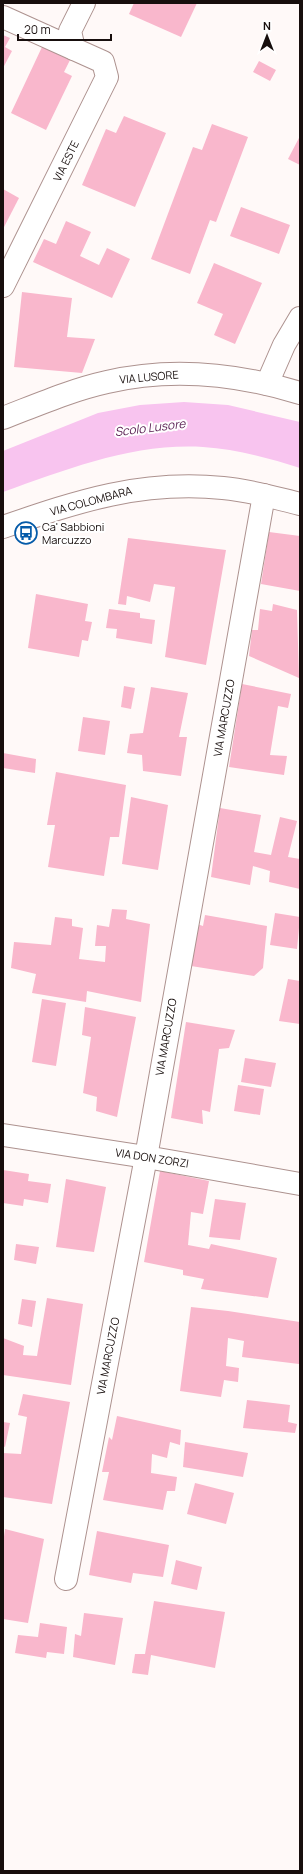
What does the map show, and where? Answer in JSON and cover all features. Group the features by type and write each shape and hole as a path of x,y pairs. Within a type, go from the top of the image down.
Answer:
{"street":[{"path":"74,49 70,31 84,3"},
{"name":"VIA ESTE","path":"3,17 103,62 107,77 3,286"},
{"path":"267,384 284,346 300,318"},
{"name":"VIA LUSORE","path":"3,418 80,389 108,382 150,375 192,374 234,378 267,384 300,393"},
{"name":"VIA COLOMBARA","path":"3,527 93,498 142,488 183,486 217,487 264,495 300,504"},
{"name":"VIA MARCUZZO","path":"66,1579 146,1156 264,495"},
{"name":"VIA DON ZORZI","path":"3,1135 146,1156 300,1184"}],"water":[{"name":"Scolo Lusore","path":"184,402 228,405 300,422 300,468 264,457 228,450 203,447 151,449 101,459 3,492 3,451 98,413 140,405"}],"building":[{"path":"134,3 197,3 181,37 129,14"},
{"path":"3,35 10,38 5,47 12,51 3,68"},
{"path":"42,47 70,60 64,72 72,76 46,130 11,113"},
{"path":"259,61 276,70 270,81 253,72"},
{"path":"124,116 166,133 135,207 82,185 106,129 116,133"},
{"path":"212,124 248,137 216,222 210,220 190,274 151,259 193,147 202,150"},
{"path":"300,136 300,165 288,159"},
{"path":"3,189 19,198 3,229"},
{"path":"241,207 290,225 279,254 230,236"},
{"path":"66,221 91,232 80,256 99,265 107,248 130,259 112,298 33,262 44,239 56,244"},
{"path":"214,263 262,283 235,344 214,335 223,314 197,303"},
{"path":"22,292 72,298 67,337 95,339 82,373 14,367"},
{"path":"269,532 300,536 300,591 261,584"},
{"path":"128,538 226,550 206,665 165,657 175,587 154,584 150,602 127,596 126,605 118,604"},
{"path":"36,594 88,604 85,621 92,622 88,641 82,640 79,657 28,648"},
{"path":"273,604 297,610 299,678 249,656 252,630 258,630 260,609 272,611"},
{"path":"109,609 140,613 140,618 155,620 152,644 116,638 117,629 106,628"},
{"path":"242,684 291,694 288,708 278,706 270,755 287,756 284,775 229,767"},
{"path":"124,686 135,688 131,709 121,707"},
{"path":"151,687 188,693 179,737 187,737 181,776 143,771 142,755 127,753 130,734 143,733"},
{"path":"83,717 110,721 105,755 78,751"},
{"path":"3,753 36,759 35,773 3,768"},
{"path":"56,772 126,785 119,837 110,837 104,876 48,867 55,825 47,825"},
{"path":"131,797 168,805 158,870 122,864"},
{"path":"220,808 261,815 254,852 271,855 280,817 297,821 288,857 300,859 300,889 269,882 270,871 253,866 250,885 211,877"},
{"path":"112,909 127,910 126,919 150,924 141,1002 87,991 86,1002 32,993 36,974 11,968 14,942 51,945 55,917 72,919 72,926 83,928 79,959 105,962 106,946 95,946 97,925 109,927"},
{"path":"275,913 300,917 297,949 270,945"},
{"path":"205,915 267,926 263,968 254,976 191,966 197,924 203,926"},
{"path":"288,979 300,981 300,1024 279,1021"},
{"path":"42,999 66,1003 56,1066 32,1062"},
{"path":"85,1007 136,1017 117,1117 96,1111 97,1097 83,1093 91,1037 82,1035"},
{"path":"186,1022 235,1030 229,1048 219,1049 210,1112 202,1110 203,1124 171,1118"},
{"path":"245,1058 276,1063 271,1087 241,1082"},
{"path":"238,1085 264,1089 260,1115 234,1111"},
{"path":"3,1170 29,1174 28,1181 51,1184 48,1203 24,1199 23,1206 3,1203"},
{"path":"160,1171 209,1181 203,1214 191,1212 188,1245 209,1249 211,1244 277,1258 268,1298 201,1289 204,1279 183,1275 183,1270 144,1262"},
{"path":"66,1179 106,1187 94,1252 56,1247"},
{"path":"215,1199 246,1203 240,1240 209,1237"},
{"path":"16,1244 39,1247 36,1264 14,1260"},
{"path":"47,1298 83,1304 71,1385 3,1375 3,1338 24,1346 23,1355 37,1356"},
{"path":"22,1299 36,1301 32,1327 18,1324"},
{"path":"191,1307 300,1322 299,1364 242,1357 244,1341 228,1338 226,1366 239,1368 238,1382 224,1380 221,1397 180,1391"},
{"path":"23,1394 70,1402 52,1504 3,1497 3,1453 21,1454 27,1417 18,1415"},
{"path":"247,1400 290,1405 288,1422 297,1424 295,1433 243,1428"},
{"path":"117,1416 181,1430 180,1445 170,1442 167,1458 152,1454 151,1473 177,1477 175,1491 167,1491 163,1510 103,1500 109,1472 102,1472 109,1437 112,1440"},
{"path":"3,1422 10,1423 5,1447 3,1446"},
{"path":"185,1442 248,1453 243,1477 183,1467"},
{"path":"195,1483 234,1493 226,1524 187,1514"},
{"path":"5,1529 44,1539 28,1623 3,1619 3,1544"},
{"path":"97,1531 169,1545 163,1577 133,1573 131,1583 89,1575"},
{"path":"176,1560 202,1567 197,1590 171,1584"},
{"path":"154,1601 225,1612 215,1668 151,1655 148,1675 132,1673 135,1654 145,1654"},
{"path":"84,1613 123,1618 115,1665 73,1657 75,1634 81,1636"},
{"path":"40,1623 67,1627 64,1654 47,1652 46,1658 15,1653 18,1635 38,1637"}],"place":[{"name":"Ca' Sabbioni Marcuzzo","path":"26,533"}]}
